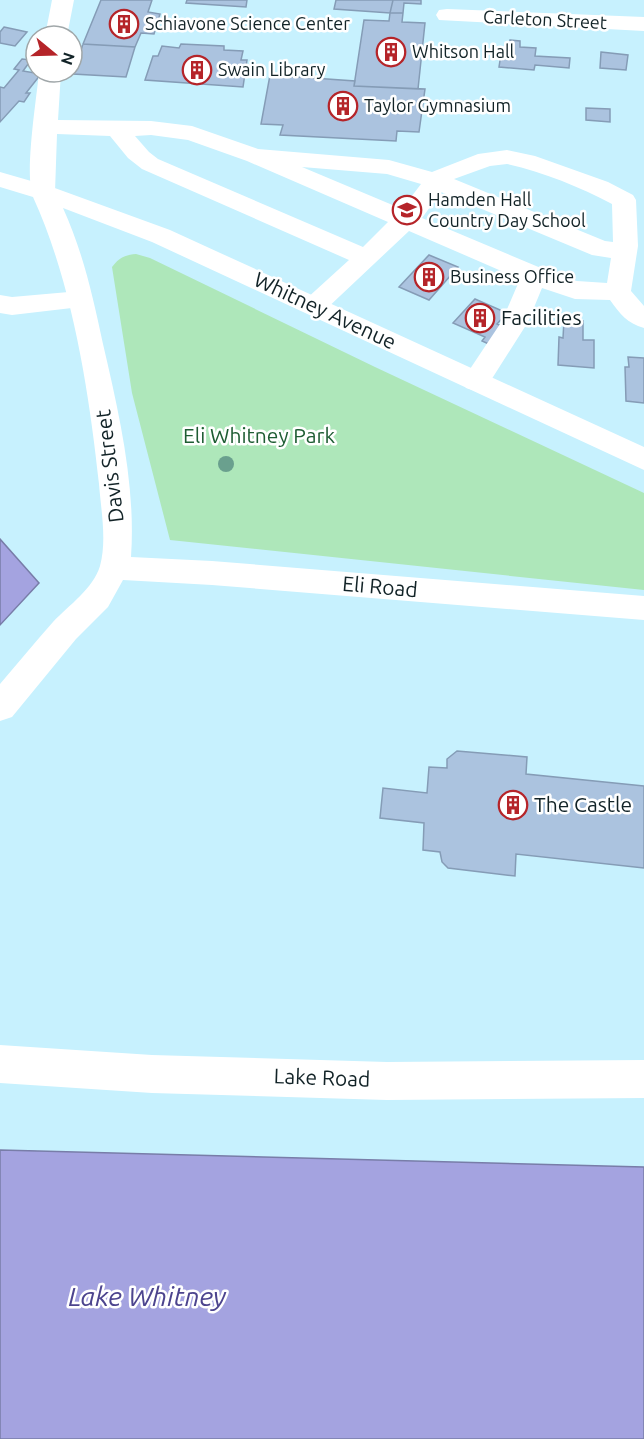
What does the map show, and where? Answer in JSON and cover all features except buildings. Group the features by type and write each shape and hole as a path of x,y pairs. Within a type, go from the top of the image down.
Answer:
{"main road":[{"path":"58,24 63,0"},
{"name":"Carleton Street","path":"447,15 644,24"},
{"path":"42,192 49,84"},
{"path":"46,127 151,128 192,133 255,156 534,276 575,290 618,292"},
{"path":"117,129 130,141 132,149 140,159 366,258"},
{"path":"255,156 389,167 436,181 601,249 623,251"},
{"path":"314,306 405,221 436,181 466,165 507,157 599,187 624,200 627,218 622,276 618,292"},
{"name":"Whitney Avenue","path":"0,179 161,236 644,459"},
{"name":"Davis Street","path":"0,707 65,630 98,598 115,568 118,529 106,417 80,300 62,233 42,192"},
{"path":"476,381 515,322 534,276"},
{"path":"618,292 632,311 644,318"},
{"path":"0,304 12,306 80,300"},
{"name":"Eli Road","path":"115,568 212,573 644,608"},
{"name":"Lake Road","path":"0,1064 152,1074 387,1081 644,1079"}],"green space":[{"name":"Eli Whitney Park","path":"136,254 150,258 644,493 644,590 170,540 132,393 112,267 122,258"}],"water":[{"path":"0,539 39,583 0,625"},
{"name":"Lake Whitney","path":"0,1150 644,1167 644,1439 0,1439"}],"place":[{"name":"Schiavone Science Center","path":"124,24"},
{"name":"Whitson Hall","path":"391,52"},
{"name":"Swain Library","path":"197,70"},
{"name":"Taylor Gymnasium","path":"343,106"},
{"name":"Hamden Hall Country Day School","path":"407,210"},
{"name":"Business Office","path":"429,277"},
{"name":"Facilities","path":"480,318"},
{"name":"The Castle","path":"513,805"}]}
